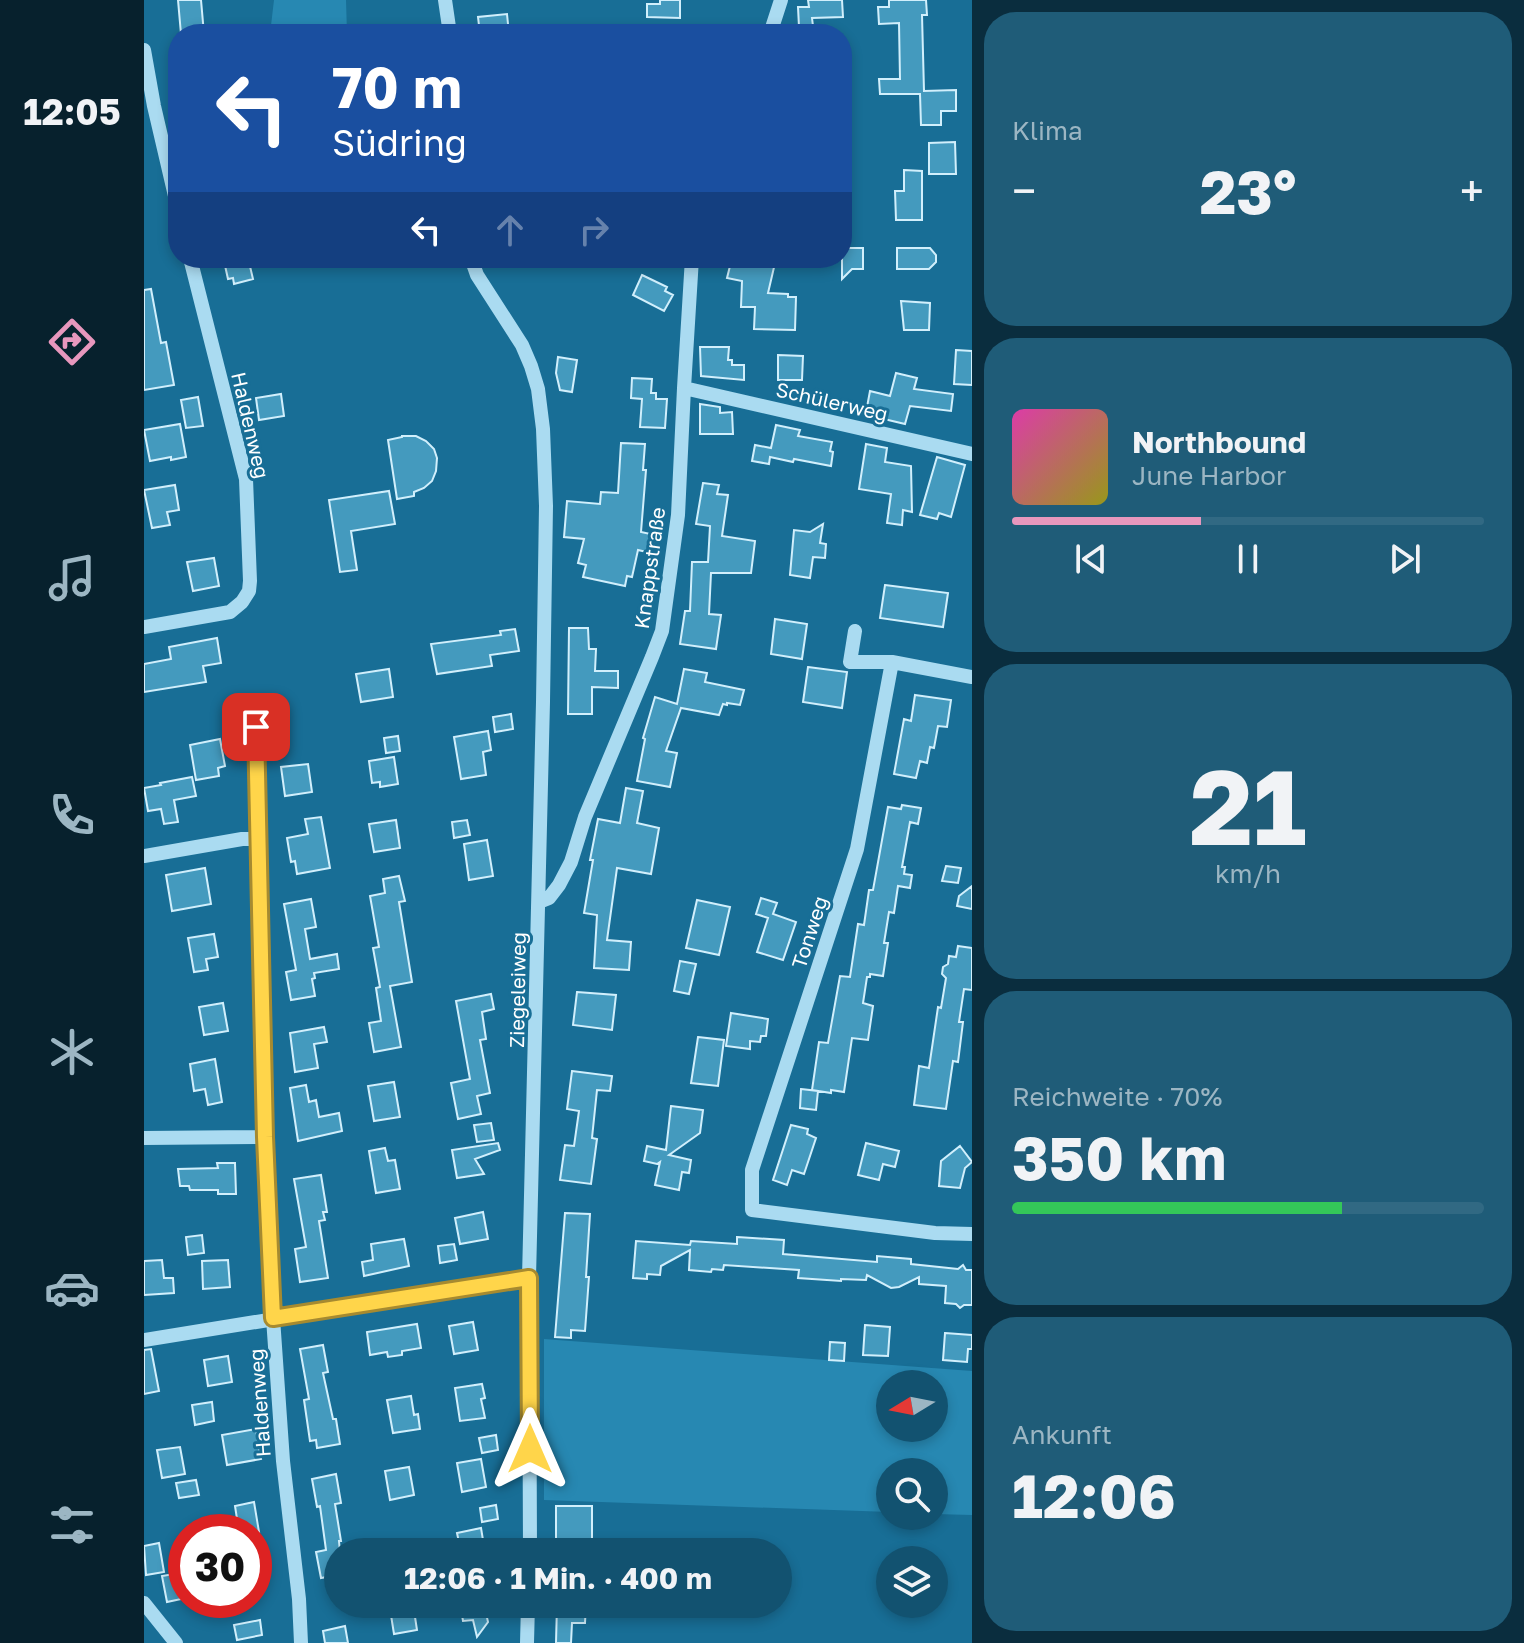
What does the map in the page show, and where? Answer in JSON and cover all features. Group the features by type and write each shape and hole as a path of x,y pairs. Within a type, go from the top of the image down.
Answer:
{"street":[{"path":"445,0 449,24"},
{"path":"773,24 781,0"},
{"path":"144,50 168,166"},
{"name":"Haldenweg","path":"144,627 230,612 249,591 246,479 193,268"},
{"name":"Ziegeleiweg","path":"475,268 522,345 531,366 538,389 543,429 546,506 529,1278 530,1538"},
{"name":"Knappstraße","path":"539,902 549,898 571,862 585,817 662,631 678,515 691,268"},
{"name":"Schülerweg","path":"684,388 972,454"},
{"path":"855,631 850,662 892,662 972,677"},
{"name":"Tonweg","path":"892,662 857,849 752,1170 752,1210 935,1233 972,1234"},
{"name":"Haldenweg","path":"256,727 265,1137 273,1318 301,1643"},
{"path":"144,856 258,839"},
{"path":"144,1138 265,1137"},
{"path":"144,1340 529,1278"},
{"path":"144,1603 176,1643"},
{"path":"527,1643 528,1618"}],"shaded area":[{"path":"274,0 346,0 347,24 271,24"},
{"path":"544,1339 972,1371 972,1515 948,1514 948,1458 876,1458 876,1512 544,1500"}],"building":[{"path":"178,0 201,0 203,24 180,24"},
{"path":"660,0 680,0 680,18 647,17 647,4 660,4"},
{"path":"808,0 842,0 843,17 812,18 813,24 799,24 798,7 809,7"},
{"path":"889,0 926,0 927,15 922,15 924,91 956,90 956,111 941,111 941,125 921,125 920,94 880,94 879,79 900,79 899,23 879,24 878,7 889,7"},
{"path":"507,14 508,24 479,24 478,17"},
{"path":"955,142 956,174 929,174 929,143"},
{"path":"904,170 922,171 922,220 896,220 895,191 904,191"},
{"path":"852,248 863,248 863,269 852,269 842,279 842,268 852,268"},
{"path":"897,248 930,248 936,255 936,262 929,269 897,269"},
{"path":"226,268 250,268 253,279 234,284 233,278 228,279"},
{"path":"730,268 774,268 768,293 796,297 795,330 754,329 755,307 741,307 742,281 727,278"},
{"path":"642,275 667,287 665,291 673,295 664,311 633,295"},
{"path":"151,289 161,343 166,342 174,385 144,390 144,290"},
{"path":"901,301 930,303 929,330 904,330"},
{"path":"700,347 729,347 728,360 732,360 732,365 744,365 744,380 701,376"},
{"path":"956,350 972,351 972,385 954,384"},
{"path":"778,355 803,356 802,380 778,380"},
{"path":"558,357 577,360 572,392 560,390 556,373"},
{"path":"896,373 917,378 914,389 953,394 951,411 910,406 905,424 884,419 886,412 867,407 870,391 890,396"},
{"path":"632,378 652,379 651,393 656,393 656,399 667,399 665,428 640,427 642,399 631,398"},
{"path":"281,394 284,416 259,420 256,398"},
{"path":"198,397 203,426 186,428 181,400"},
{"path":"700,404 720,407 720,413 732,412 733,434 700,434"},
{"path":"180,424 186,457 150,461 144,430"},
{"path":"776,425 800,430 798,436 832,442 831,466 770,457 769,464 752,461 755,445 771,448"},
{"path":"416,436 434,449 436,471 432,481 414,492 414,496 397,499 388,440"},
{"path":"621,443 645,444 641,532 655,535 651,553 638,550 632,577 627,576 625,586 583,577 586,565 578,563 584,539 564,537 567,501 600,504 601,492 618,493"},
{"path":"866,444 887,448 885,462 911,466 912,512 903,510 902,525 887,523 891,494 859,489"},
{"path":"937,457 965,465 951,517 939,513 937,519 920,515"},
{"path":"703,483 719,485 717,494 728,495 722,536 755,541 751,573 711,573 709,614 721,615 716,649 680,644 685,611 690,611 692,562 708,562 710,526 696,524"},
{"path":"175,485 179,510 167,512 170,525 152,528 144,490"},
{"path":"389,491 395,524 351,531 357,570 340,572 329,500"},
{"path":"823,524 820,543 826,544 825,558 813,557 810,578 790,575 794,530 810,532"},
{"path":"214,558 219,586 193,591 187,562"},
{"path":"885,585 948,593 943,627 880,618"},
{"path":"775,619 807,624 802,659 771,654"},
{"path":"569,628 588,628 589,649 596,649 595,671 618,671 618,688 592,687 592,714 568,714"},
{"path":"515,629 519,651 490,655 492,666 437,674 431,644 501,635 500,631"},
{"path":"217,638 221,663 203,666 206,682 144,692 144,664 171,659 169,647"},
{"path":"808,667 847,672 842,708 803,702"},
{"path":"389,669 393,697 361,702 356,674"},
{"path":"684,669 707,673 705,682 744,690 740,705 723,704 719,715 681,708 666,751 677,753 670,787 637,781 643,738 655,697 677,704"},
{"path":"915,695 951,700 947,727 938,726 934,748 930,747 927,763 920,761 916,778 894,774 904,719 911,721"},
{"path":"511,714 513,729 495,732 493,717"},
{"path":"488,731 491,750 483,752 486,775 461,779 454,737"},
{"path":"398,736 400,751 386,753 384,738"},
{"path":"220,739 225,766 218,768 219,776 196,780 190,745"},
{"path":"394,757 398,784 380,787 380,782 372,783 369,761"},
{"path":"308,764 312,792 285,796 281,767"},
{"path":"192,777 196,796 174,800 178,822 164,824 161,809 148,811 144,788"},
{"path":"626,788 643,791 637,823 659,828 651,874 617,868 607,940 631,942 629,970 594,968 597,915 584,913 593,860 590,860 598,819 620,823"},
{"path":"902,805 921,808 918,824 910,822 902,867 905,867 904,874 912,875 910,888 898,886 894,913 889,912 883,976 870,974 867,977 863,1003 873,1006 868,1040 852,1038 844,1092 812,1090 819,1042 828,1043 840,976 850,977 858,924 864,925 888,807 901,809"},
{"path":"321,817 330,868 297,874 295,861 291,862 287,838 308,834 305,819"},
{"path":"396,820 400,848 374,852 369,824"},
{"path":"467,820 470,835 454,838 452,822"},
{"path":"487,840 493,876 469,880 464,844"},
{"path":"946,866 961,868 958,883 942,881"},
{"path":"205,868 211,904 172,911 166,875"},
{"path":"399,876 405,901 399,902 412,982 390,986 401,1047 374,1052 369,1023 381,1021 376,988 380,987 373,948 379,947 370,896 385,893 383,879"},
{"path":"972,886 972,909 957,906 959,896"},
{"path":"761,898 777,903 773,914 796,922 783,960 757,952 768,918 756,914"},
{"path":"311,899 316,927 305,929 310,959 337,954 339,969 314,973 315,996 291,1000 286,972 296,970 284,904"},
{"path":"697,900 730,907 719,955 686,948"},
{"path":"214,934 218,957 206,959 208,970 194,972 188,938"},
{"path":"958,946 972,948 972,990 964,989 958,1062 953,1061 946,1109 914,1105 919,1066 929,1068 938,1007 941,1008 946,978 942,974 943,967 948,964 949,956 956,957"},
{"path":"680,961 696,964 689,994 674,991"},
{"path":"577,992 616,995 612,1030 573,1025"},
{"path":"491,994 494,1009 482,1012 486,1039 480,1040 490,1093 477,1096 481,1114 458,1119 451,1083 470,1079 456,1001"},
{"path":"223,1003 228,1031 204,1035 199,1007"},
{"path":"731,1013 768,1019 766,1036 761,1036 760,1042 750,1041 750,1049 726,1046"},
{"path":"324,1027 327,1042 314,1044 318,1068 295,1072 290,1033"},
{"path":"698,1037 724,1040 718,1086 691,1083"},
{"path":"215,1059 222,1102 208,1105 205,1089 194,1091 190,1064"},
{"path":"572,1071 612,1076 610,1091 597,1090 592,1138 597,1139 591,1184 560,1180 565,1145 574,1146 579,1111 567,1109"},
{"path":"394,1082 400,1117 374,1121 368,1086"},
{"path":"306,1085 309,1102 316,1100 319,1117 339,1113 342,1131 298,1141 290,1088"},
{"path":"801,1089 818,1091 816,1110 800,1108"},
{"path":"671,1106 703,1110 700,1133 669,1155 691,1160 689,1173 682,1172 679,1190 655,1185 660,1162 644,1161 647,1146 666,1150"},
{"path":"491,1123 494,1140 477,1142 474,1125"},
{"path":"791,1125 808,1129 807,1134 816,1138 804,1174 792,1170 787,1185 773,1180"},
{"path":"498,1143 500,1150 475,1159 484,1174 457,1178 452,1150"},
{"path":"866,1143 899,1151 895,1167 883,1164 879,1180 858,1175"},
{"path":"960,1146 972,1162 965,1168 960,1188 939,1186 941,1161"},
{"path":"385,1148 388,1161 395,1160 400,1189 376,1193 369,1151"},
{"path":"217,1163 235,1163 236,1194 218,1194 218,1190 190,1190 189,1186 180,1186 178,1169 218,1168"},
{"path":"321,1175 327,1212 323,1212 325,1220 319,1221 328,1278 300,1282 295,1249 306,1247 294,1179"},
{"path":"483,1212 488,1239 460,1244 455,1218"},
{"path":"565,1213 590,1214 585,1331 571,1330 571,1338 555,1337"},
{"path":"202,1235 204,1253 188,1255 186,1237"},
{"path":"737,1237 784,1240 783,1254 877,1262 877,1256 911,1259 911,1264 958,1269 963,1265 966,1270 972,1270 972,1305 960,1308 956,1304 945,1303 946,1286 919,1284 919,1277 891,1288 867,1275 866,1280 841,1281 798,1278 799,1270 724,1265 723,1270 712,1269 711,1272 689,1270 690,1250 661,1266 660,1275 647,1274 647,1279 633,1278 636,1241 737,1244"},
{"path":"404,1239 409,1266 364,1276 362,1262 373,1260 371,1244"},
{"path":"454,1244 457,1260 440,1263 438,1246"},
{"path":"162,1260 164,1278 173,1278 174,1293 144,1295 144,1261"},
{"path":"228,1260 230,1287 203,1289 202,1261"},
{"path":"473,1322 478,1350 454,1354 449,1326"},
{"path":"417,1324 421,1348 388,1357 387,1352 370,1355 367,1332"},
{"path":"865,1325 890,1327 888,1356 863,1355"},
{"path":"945,1333 972,1335 972,1349 968,1349 967,1362 943,1360"},
{"path":"830,1342 845,1343 844,1361 829,1360"},
{"path":"323,1345 328,1372 323,1373 340,1444 317,1448 316,1440 310,1441 304,1400 309,1399 300,1349"},
{"path":"151,1349 159,1391 144,1394 144,1350"},
{"path":"228,1356 232,1382 208,1386 204,1360"},
{"path":"482,1384 485,1418 460,1421 455,1388"},
{"path":"411,1396 420,1429 393,1433 387,1400"},
{"path":"212,1402 214,1421 195,1425 192,1405"},
{"path":"256,1429 261,1459 227,1465 222,1435"},
{"path":"496,1435 498,1450 482,1453 479,1438"},
{"path":"180,1447 185,1474 162,1478 157,1450"},
{"path":"481,1459 486,1487 462,1492 457,1463"},
{"path":"409,1467 414,1495 390,1500 385,1471"},
{"path":"336,1474 341,1503 335,1504 341,1538 324,1538 312,1479"},
{"path":"196,1480 199,1495 179,1498 176,1483"},
{"path":"254,1502 256,1514 236,1514 235,1506"},
{"path":"496,1505 498,1519 482,1522 480,1508"},
{"path":"556,1506 592,1506 592,1538 556,1538"},
{"path":"481,1528 483,1538 458,1538 457,1533"},
{"path":"159,1543 164,1572 146,1575 144,1546"},
{"path":"324,1550 324,1577 321,1578 316,1552"},
{"path":"168,1575 168,1602 167,1602 162,1576"},
{"path":"391,1618 415,1618 417,1630 394,1634"},
{"path":"462,1618 487,1618 488,1622 477,1637 473,1620 463,1621"},
{"path":"557,1618 585,1618 585,1623 572,1623 571,1643 556,1643"},
{"path":"260,1620 262,1635 237,1640 234,1625"},
{"path":"345,1626 348,1643 325,1643 323,1631"}],"route":[{"path":"256,727 265,1137 273,1318 529,1278 530,1449"}]}
